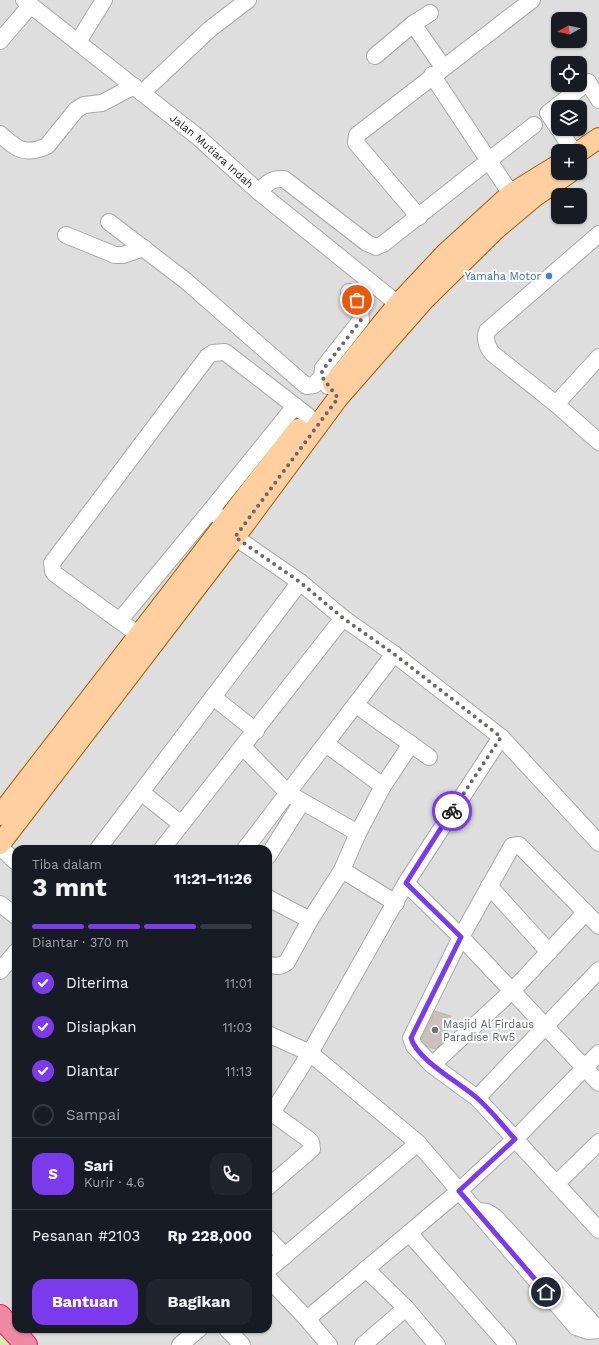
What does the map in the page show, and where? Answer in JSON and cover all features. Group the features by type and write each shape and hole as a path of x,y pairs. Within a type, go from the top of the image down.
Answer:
{"highway":[{"path":"0,1316 12,1329"},
{"path":"15,1333 26,1345"},
{"path":"0,1334 10,1345"}],"main road":[{"path":"587,146 599,138"},
{"path":"587,160 599,152"},
{"path":"0,846 302,411 330,388 424,300 491,223 511,194 551,169"},
{"path":"0,815 224,523 398,304 445,254 559,180"}],"street":[{"path":"78,42 104,0"},
{"path":"0,134 19,150 26,151 47,146 76,110 84,105 102,103 138,90 210,29 248,0"},
{"path":"419,216 356,143 356,137 376,118 532,0"},
{"path":"0,41 28,3"},
{"name":"Jalan Mutiara Indah","path":"28,3 198,137 259,192 398,304"},
{"path":"375,56 413,24 430,13"},
{"path":"413,24 489,161 511,194"},
{"path":"565,100 588,82 599,100"},
{"path":"259,192 268,181 275,178 284,179 366,243 374,247 383,244 534,125"},
{"path":"109,222 186,281 307,386 314,385 330,388 323,368 361,320 362,315 360,304 349,292"},
{"path":"599,234 487,331 485,336 488,348 493,354 556,404 599,442"},
{"path":"66,235 114,255 123,255 144,248"},
{"path":"139,635 56,574 53,571 52,563 208,356 213,353 225,352 302,411"},
{"path":"556,404 599,358"},
{"path":"120,620 224,523 300,582 343,618 394,654 501,737 599,843"},
{"path":"101,845 300,582"},
{"path":"167,845 181,824 256,731 343,618"},
{"path":"272,847 295,798 326,744 394,654"},
{"path":"213,697 256,731"},
{"path":"356,705 429,757"},
{"path":"272,1109 310,1052 406,883 501,737"},
{"path":"326,744 383,786"},
{"path":"272,965 277,967 287,962 310,920 342,870 358,833 383,786 411,744"},
{"path":"243,747 295,798 358,833"},
{"path":"141,792 181,824"},
{"path":"249,845 295,798"},
{"path":"599,926 520,845 516,844 509,848 461,937 411,1038 414,1046 432,1065 477,1098 599,1230"},
{"path":"0,846 12,858"},
{"path":"342,870 396,902"},
{"path":"406,883 513,990 599,1083"},
{"path":"489,886 549,952"},
{"path":"272,900 310,920"},
{"path":"0,904 12,913"},
{"path":"432,1065 513,990 586,913"},
{"path":"0,971 12,957"},
{"path":"477,1098 599,970"},
{"path":"272,1036 310,1052 418,1143 475,1210 576,1327 588,1331 599,1330 495,1217 487,1212 475,1210"},
{"path":"307,1319 459,1191 515,1139 599,1053"},
{"path":"272,1115 308,1139 311,1142 312,1149 272,1184"},
{"path":"556,1184 599,1142"},
{"path":"272,1266 418,1143"},
{"path":"409,1233 506,1344"},
{"path":"272,1242 284,1256"},
{"path":"366,1268 406,1308 431,1343"},
{"path":"272,1282 329,1345"},
{"path":"363,1345 406,1308"},
{"path":"180,1345 194,1333"},
{"path":"231,1333 242,1345"}],"shaded area":[{"path":"0,0 599,0 599,1345 39,1345 28,1333 272,1333 272,845 12,845 12,1315 0,1302"}],"green space":[{"path":"0,1332 12,1345 0,1345"}],"building":[{"name":"Masjid Al Firdaus Paradise Rw5","path":"435,1011 451,1016 445,1040 436,1049 428,1047 421,1039"}],"way so far":[{"path":"357,300 362,310 361,320 322,371 322,377 338,398 235,537 300,582 343,618 394,654 501,737 452,811"}],"place":[{"name":"Yamaha Motor","path":"549,276"},
{"name":"Masjid Al Firdaus Paradise Rw5","path":"435,1030"}],"route":[{"path":"452,811 406,883 461,937 411,1038 414,1046 432,1065 477,1098 515,1139 459,1191 546,1292"}]}
